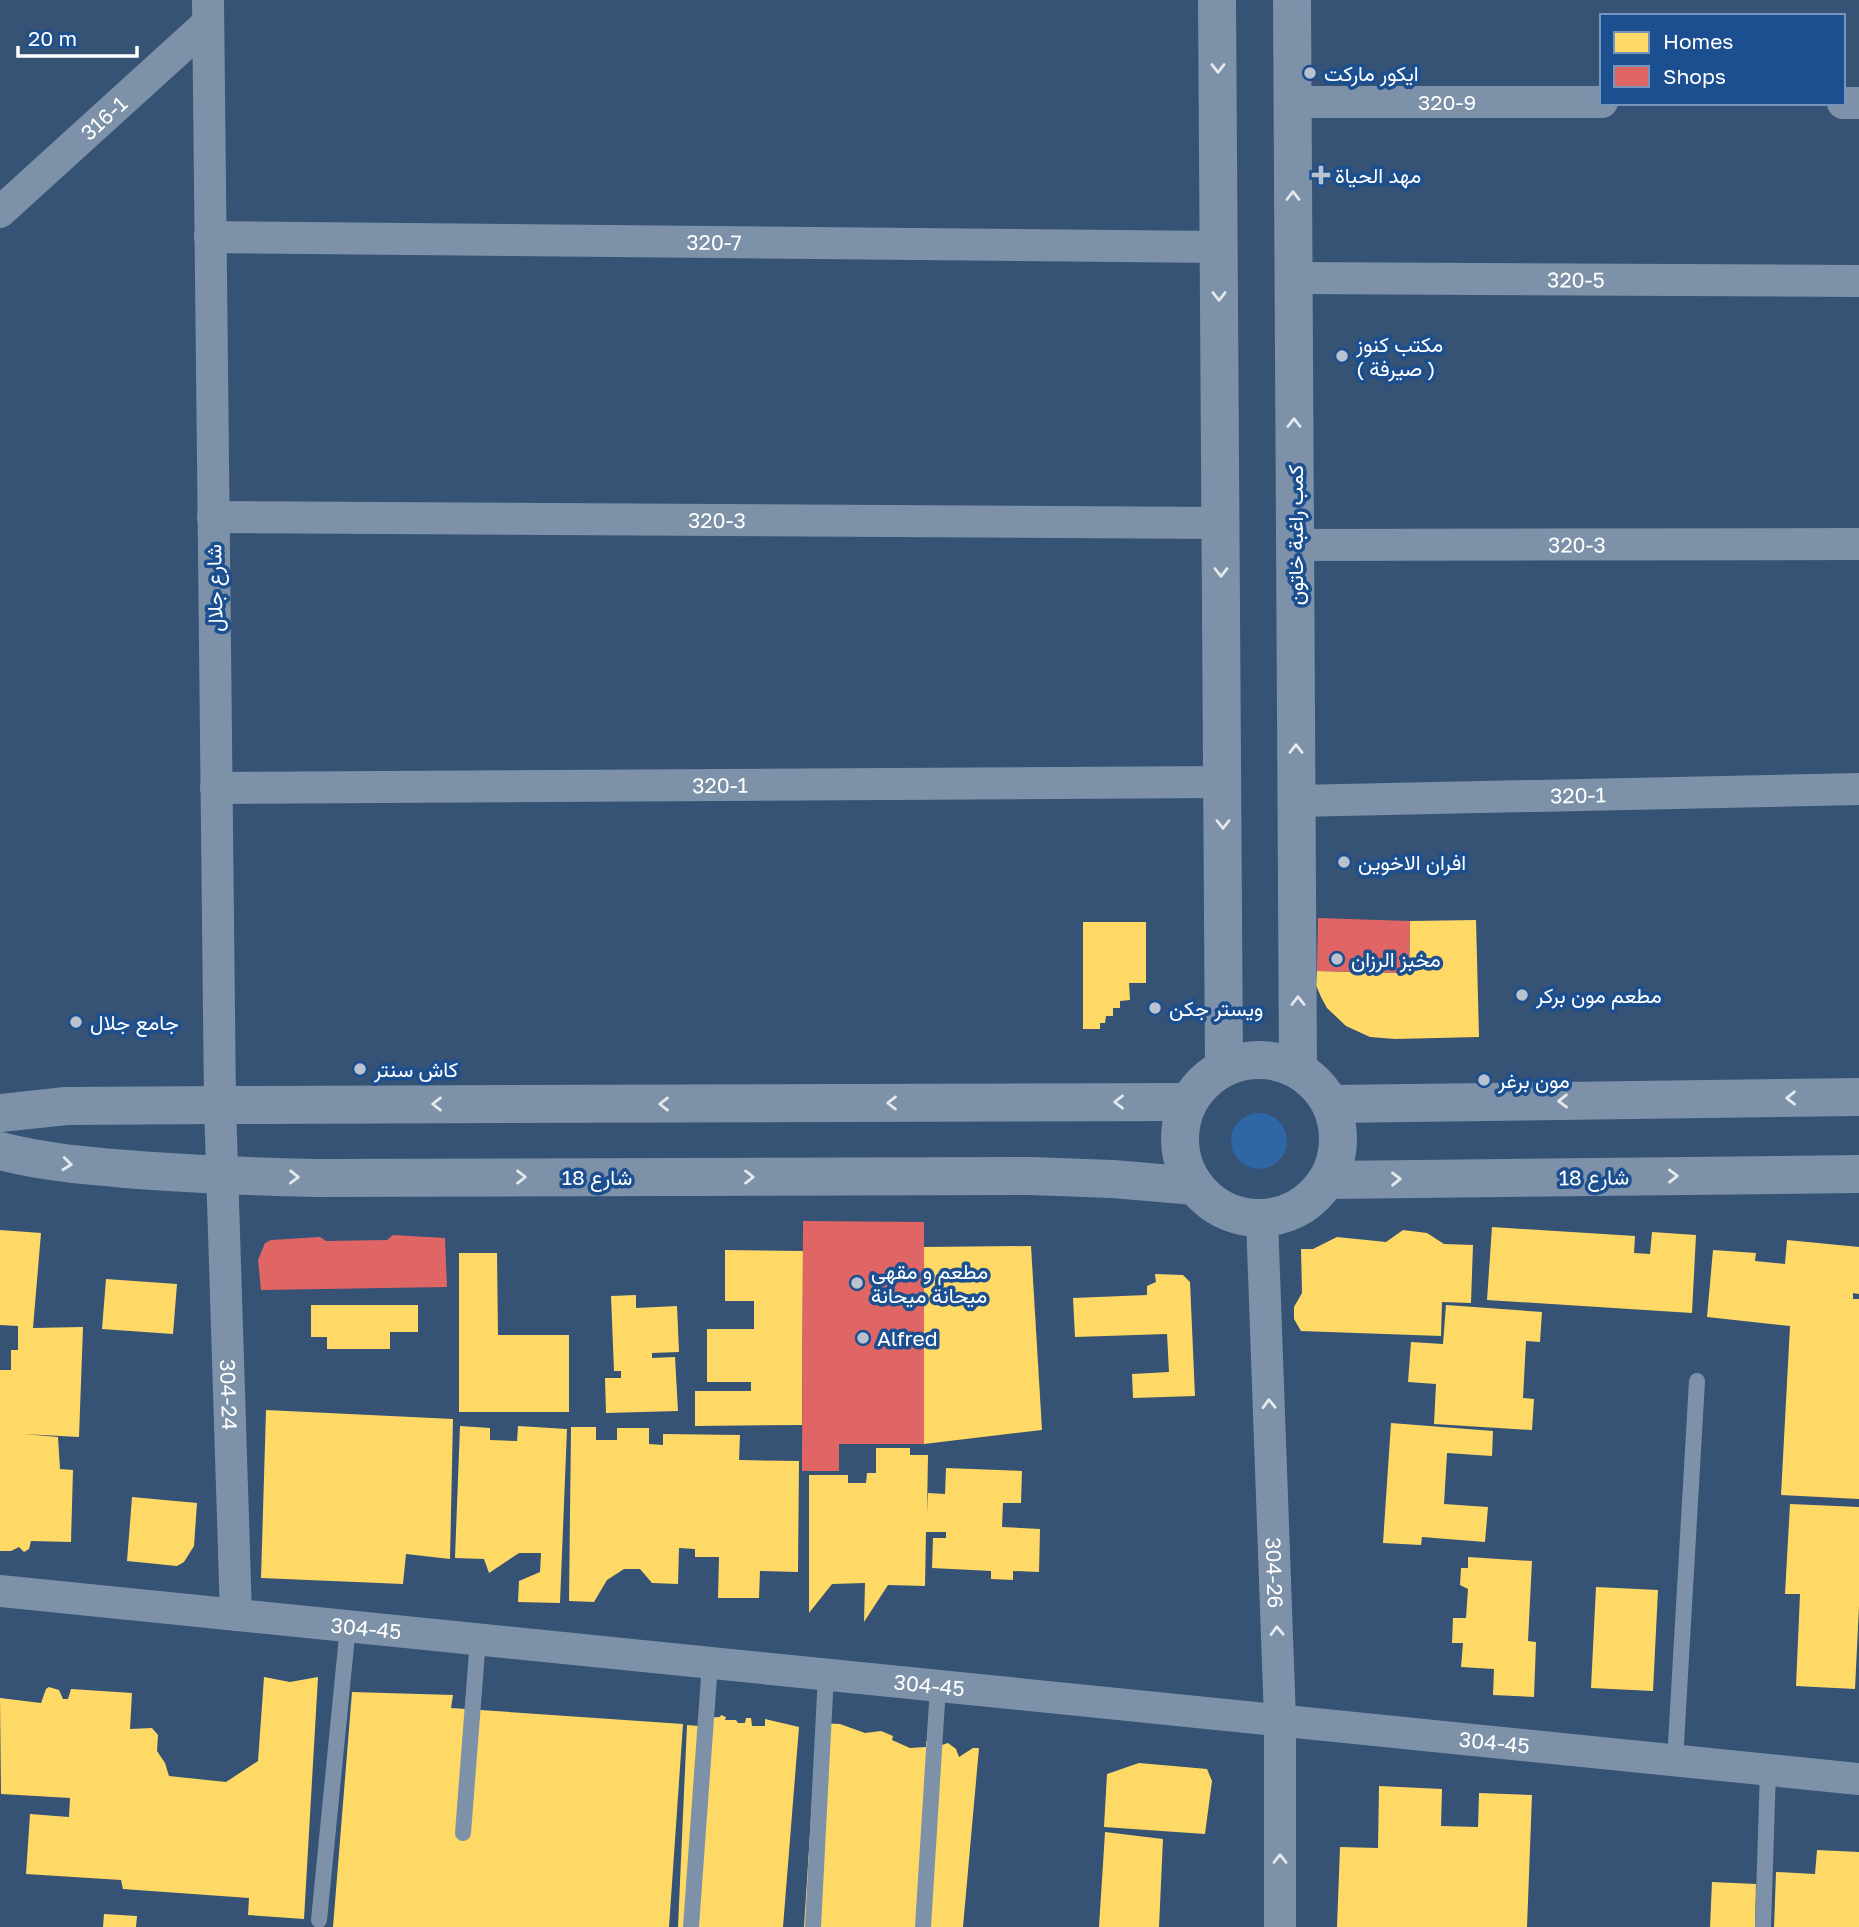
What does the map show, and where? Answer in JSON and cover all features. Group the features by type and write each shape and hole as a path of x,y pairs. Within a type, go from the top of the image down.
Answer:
{"street":[{"path":"1217,0 1224,1067"},
{"name":"كمب راغبة خاتون","path":"1292,0 1298,1069"},
{"name":"316-1","path":"0,212 208,12"},
{"name":"شارع جلال","path":"208,12 223,1176"},
{"name":"320-9","path":"1293,102 1600,102"},
{"name":"320-7","path":"210,237 1219,247"},
{"name":"320-5","path":"1294,278 1859,281"},
{"name":"320-3","path":"213,517 1221,523"},
{"name":"320-3","path":"1295,545 1859,544"},
{"name":"320-1","path":"216,788 1222,782"},
{"name":"320-1","path":"1296,801 1859,789"},
{"path":"1261,1059 1298,1069 1312,1079 1331,1104 1338,1123 1336,1162 1328,1180 1299,1208 1281,1216 1243,1217 1225,1210 1209,1200 1195,1186 1185,1167 1180,1145 1180,1124 1188,1102 1209,1076 1242,1061 1261,1059"},
{"path":"1331,1104 1859,1097"},
{"path":"0,1112 66,1106 1188,1102"},
{"name":"شارع 18","path":"0,1152 68,1165 223,1176 1030,1176 1195,1186"},
{"name":"شارع 18","path":"1328,1180 1859,1174"},
{"name":"304-24","path":"223,1176 236,1615"},
{"name":"304-26","path":"1262,1218 1280,1720 1280,1927"},
{"name":"304-45","path":"0,1591 1859,1779"}],"lane":[{"path":"1675,1761 1697,1381"},
{"path":"319,1920 348,1626"},
{"path":"463,1833 478,1639"},
{"path":"691,1927 710,1663"},
{"path":"813,1927 826,1674"},
{"path":"923,1927 938,1686"},
{"path":"1763,1927 1768,1770"}],"shaded area":[{"path":"1259,1113 1274,1118 1282,1126 1287,1141 1282,1156 1274,1164 1259,1169 1244,1164 1236,1156 1231,1141 1236,1126 1244,1118"}],"building: Homes":[{"path":"1476,920 1479,1037 1370,1037 1346,1026 1327,1008 1321,997 1316,985 1317,971 1409,973 1410,921"},
{"path":"1083,922 1146,922 1146,983 1129,983 1130,1000 1120,1001 1120,1008 1113,1008 1113,1016 1106,1016 1105,1023 1100,1023 1100,1029 1083,1029"},
{"path":"1492,1227 1635,1236 1634,1253 1650,1254 1652,1232 1696,1235 1692,1313 1487,1300"},
{"path":"0,1230 41,1233 33,1328 83,1327 79,1437 23,1434 58,1437 60,1469 73,1470 71,1542 31,1541 29,1549 24,1552 19,1547 11,1551 0,1551 0,1370 11,1370 11,1350 18,1350 18,1326 0,1325"},
{"path":"1403,1230 1427,1233 1444,1244 1473,1245 1471,1303 1442,1302 1441,1336 1301,1331 1294,1319 1294,1307 1302,1293 1301,1249 1313,1249 1337,1237 1386,1242"},
{"path":"1787,1240 1859,1247 1859,1294 1853,1293 1853,1299 1859,1299 1859,1499 1781,1495 1790,1326 1707,1317 1713,1250 1756,1253 1755,1261 1785,1264"},
{"path":"1031,1246 1042,1430 924,1444 924,1247"},
{"path":"725,1250 803,1251 802,1425 695,1426 695,1391 751,1391 751,1382 707,1382 707,1329 754,1329 754,1301 725,1301"},
{"path":"459,1253 497,1253 498,1335 569,1335 569,1412 459,1412"},
{"path":"1155,1274 1183,1275 1190,1282 1195,1396 1133,1398 1132,1374 1169,1372 1167,1334 1075,1337 1073,1298 1147,1295 1147,1286 1156,1282"},
{"path":"106,1279 177,1284 173,1334 102,1329"},
{"path":"636,1295 636,1308 677,1306 679,1352 652,1353 652,1358 675,1357 678,1411 606,1413 605,1378 621,1378 621,1371 614,1371 611,1296"},
{"path":"311,1305 418,1305 418,1332 390,1332 390,1349 327,1349 327,1337 311,1337"},
{"path":"1446,1305 1542,1312 1540,1342 1526,1341 1523,1398 1534,1399 1532,1430 1434,1424 1436,1384 1408,1382 1411,1342 1443,1344"},
{"path":"266,1410 453,1419 450,1559 406,1554 403,1584 261,1578"},
{"path":"1391,1423 1493,1431 1492,1456 1447,1453 1444,1504 1488,1507 1485,1542 1422,1537 1421,1545 1383,1543"},
{"path":"460,1426 490,1428 490,1440 517,1441 518,1426 567,1429 560,1603 518,1602 519,1581 540,1572 541,1553 519,1553 489,1573 484,1559 455,1558"},
{"path":"571,1427 596,1427 596,1440 617,1440 617,1428 649,1428 649,1444 663,1445 663,1434 740,1435 739,1460 799,1461 798,1572 760,1571 759,1598 718,1598 719,1557 695,1557 695,1549 679,1548 678,1584 652,1583 640,1569 624,1569 607,1580 594,1602 569,1601"},
{"path":"876,1448 910,1448 910,1455 928,1455 927,1513 928,1493 945,1494 946,1468 1022,1471 1021,1503 1003,1503 1002,1527 1040,1529 1039,1572 1013,1571 1013,1580 991,1579 991,1571 932,1568 933,1538 946,1538 946,1532 926,1532 925,1586 888,1585 864,1622 865,1583 832,1584 809,1613 809,1475 848,1475 848,1483 866,1483 867,1473 876,1473"},
{"path":"132,1497 197,1503 194,1546 184,1562 177,1566 127,1561"},
{"path":"1790,1504 1859,1507 1859,1606 1855,1689 1796,1686 1800,1594 1785,1594"},
{"path":"1468,1557 1532,1561 1528,1641 1536,1642 1534,1697 1493,1695 1494,1669 1461,1667 1463,1643 1452,1643 1453,1618 1466,1618 1468,1589 1460,1585 1461,1568 1468,1568"},
{"path":"1596,1587 1658,1590 1653,1691 1591,1688"},
{"path":"264,1677 290,1682 318,1677 304,1919 248,1915 249,1898 123,1889 121,1880 26,1874 30,1814 69,1817 70,1798 1,1794 0,1698 41,1703 49,1687 59,1690 63,1699 68,1699 71,1689 132,1693 130,1729 152,1728 158,1735 157,1751 169,1776 226,1782 258,1761"},
{"path":"352,1692 453,1695 451,1708 683,1724 669,1927 333,1927"},
{"path":"721,1715 726,1717 725,1720 736,1720 738,1723 745,1723 746,1718 751,1718 752,1726 765,1726 765,1719 799,1727 783,1927 678,1927 687,1725 699,1726 704,1718"},
{"path":"817,1723 840,1724 865,1733 881,1731 893,1736 892,1740 910,1748 926,1747 926,1741 932,1741 936,1747 948,1743 956,1749 959,1757 973,1748 979,1748 963,1927 804,1927"},
{"path":"1139,1763 1207,1769 1212,1781 1205,1834 1104,1827 1107,1774"},
{"path":"1379,1786 1442,1789 1441,1826 1478,1827 1479,1793 1532,1795 1527,1927 1337,1927 1340,1847 1378,1848"},
{"path":"1105,1832 1163,1839 1159,1927 1099,1927"},
{"path":"1817,1850 1859,1852 1859,1927 1774,1927 1776,1872 1815,1874"},
{"path":"1712,1882 1756,1884 1755,1927 1710,1927"},
{"path":"104,1914 137,1916 136,1927 103,1927"}],"building: Shops":[{"path":"1318,918 1410,921 1409,973 1317,971"},
{"name":"Alfred","path":"803,1221 924,1222 924,1444 839,1444 839,1471 802,1471"},
{"path":"393,1235 445,1238 447,1287 261,1290 258,1260 265,1243 271,1240 320,1237 326,1241 387,1240"}],"place":[{"name":"ايكور ماركت","path":"1310,73"},
{"name":"مهد الحياة","path":"1321,175"},
{"name":"مكتب كنوز ( صيرفة )","path":"1342,356"},
{"name":"افران الاخوين","path":"1344,862"},
{"name":"مخبز الرزان","path":"1337,959"},
{"name":"مطعم مون بركر","path":"1522,995"},
{"name":"ويستر جكن","path":"1155,1008"},
{"name":"جامع جلال","path":"76,1022"},
{"name":"كاش سنتر","path":"360,1069"},
{"name":"مون برغر","path":"1484,1080"},
{"name":"مطعم و مقهى ميحانة ميحانة","path":"857,1283"},
{"name":"Alfred","path":"863,1338"}]}
